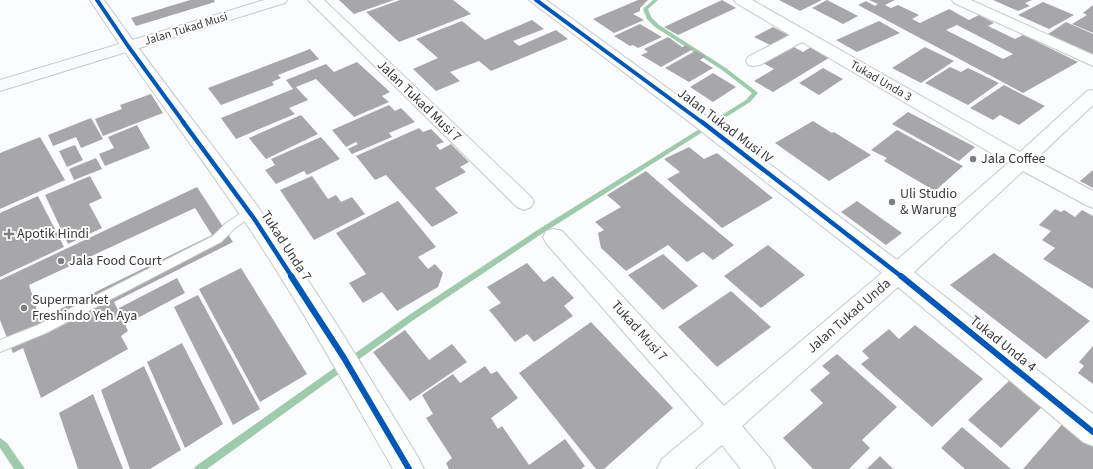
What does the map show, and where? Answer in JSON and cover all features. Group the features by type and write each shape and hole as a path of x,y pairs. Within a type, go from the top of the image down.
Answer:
{"street":[{"name":"Tukad Unda 7","path":"97,0 128,46 249,212 350,368 409,469"},
{"name":"Jalan Tukad Musi","path":"0,86 280,0"},
{"name":"Jalan Tukad Musi 7","path":"315,0 524,202"},
{"name":"Jalan Tukad Musi IV","path":"536,0 704,124 898,273"},
{"name":"Tukad Unda 3","path":"741,0 1022,162 1093,200"},
{"path":"959,0 1093,61"},
{"path":"754,61 802,35"},
{"name":"Jalan Tukad Unda","path":"672,469 898,273 1022,162 1093,95"},
{"name":"Tukad Musi 7","path":"554,237 723,425 760,469"},
{"name":"Tukad Unda 4","path":"898,273 1093,432"}],"lane":[{"path":"0,346 42,329 217,239 230,226 249,212"}],"building":[{"path":"190,0 214,0 215,2 136,26 131,18"},
{"path":"339,0 394,0 354,14"},
{"path":"400,0 453,0 471,14 399,42 366,12"},
{"path":"638,0 648,0 640,8 640,11 633,14 644,20 614,33 593,19"},
{"path":"722,0 736,8 678,35 664,27"},
{"path":"779,0 822,0 800,11"},
{"path":"827,0 858,16 843,24 812,8"},
{"path":"869,0 895,0 885,5 891,8 898,5 919,15 912,19 920,23 949,9 969,20 979,15 994,23 988,26 1015,39 1023,35 1078,62 1023,93 858,5 866,1 875,6 878,4","holes":["957,25 1013,54 1003,59 946,30"]},
{"path":"993,0 1032,0 1025,3 1030,6 1018,11"},
{"path":"1043,2 1074,15 1049,29 1018,15"},
{"path":"1093,5 1093,33 1072,24 1087,15 1083,13"},
{"path":"532,20 544,29 513,41 519,46 556,30 568,39 491,71 479,61 450,72 460,81 436,91 413,69 438,58 416,39 462,21 485,40"},
{"path":"879,21 900,33 857,52 836,40"},
{"path":"1066,22 1093,34 1093,54 1048,34"},
{"path":"640,24 662,37 638,48 633,45 630,46 614,36"},
{"path":"773,27 790,36 772,46 754,37"},
{"path":"668,37 682,47 686,45 693,49 661,67 641,55 648,52 644,49"},
{"path":"788,44 803,52 813,46 832,56 773,92 754,81 774,69 759,61"},
{"path":"925,47 954,61 921,83 892,68"},
{"path":"310,49 319,59 278,75 281,78 272,82 274,85 221,105 208,88"},
{"path":"695,51 706,56 700,60 713,68 689,82 665,68"},
{"path":"357,62 390,92 382,96 389,102 354,117 316,79 296,87 308,100 289,108 295,114 236,139 221,118 293,89 286,80 326,64 334,72"},
{"path":"950,67 961,72 968,68 999,83 968,105 925,83"},
{"path":"823,68 843,79 819,95 799,83"},
{"path":"713,73 736,87 713,102 690,87"},
{"path":"1004,85 1045,106 1019,125 1000,115 993,120 970,108"},
{"path":"151,94 163,113 103,136 95,119 122,109 120,105"},
{"path":"389,105 395,111 401,108 415,122 389,133 392,137 352,154 348,149 358,144 356,142 346,147 332,130"},
{"path":"908,112 975,147 959,161 892,124"},
{"path":"301,115 318,134 266,159 249,138"},
{"path":"91,118 103,139 81,148 76,137 53,146 48,135"},
{"path":"813,121 871,155 829,181 775,143"},
{"path":"137,125 150,148 105,166 99,154 114,148 108,137"},
{"path":"419,128 423,132 431,129 444,142 436,145 440,150 451,144 469,162 460,167 466,172 435,188 458,213 432,227 386,175 375,180 356,156"},
{"path":"897,130 963,166 935,191 884,161 887,158 871,150"},
{"path":"40,137 65,180 0,209 0,153"},
{"path":"321,137 340,159 307,175 304,171 276,184 265,170 275,165 271,159"},
{"path":"75,145 83,160 67,167 59,151"},
{"path":"689,147 704,159 717,153 773,198 722,228 667,179 680,172 664,159"},
{"path":"96,158 102,169 74,180 69,169"},
{"path":"1093,170 1093,188 1080,181"},
{"path":"646,171 734,245 713,260 703,252 687,262 668,245 626,271 601,248 598,233 604,230 595,222 621,207 607,195"},
{"path":"90,176 102,198 89,204 102,228 68,244 45,195"},
{"path":"312,176 328,199 336,195 341,202 352,197 365,214 314,240 280,190"},
{"name":"Jala Food Court","path":"197,187 233,242 114,302 128,331 121,336 128,349 41,398 23,348 13,353 0,320 0,280","holes":["195,208 212,235 40,319 29,285"]},
{"path":"38,196 64,247 0,277 0,213"},
{"path":"398,201 436,247 418,257 428,269 435,264 443,273 438,287 397,311 382,292 363,303 349,283 366,274 336,233"},
{"path":"857,201 902,233 886,245 841,212"},
{"path":"1055,209 1061,212 1064,210 1075,217 1082,210 1093,216 1093,289 1043,259 1055,248 1042,240 1051,231 1039,225"},
{"path":"768,245 805,275 761,308 724,276"},
{"path":"994,253 1090,321 1046,359 950,285"},
{"path":"663,254 698,286 663,310 628,275"},
{"path":"527,263 544,282 553,276 574,298 564,306 573,316 534,342 527,334 515,342 489,310 501,303 487,287"},
{"path":"241,268 307,374 260,402 199,289"},
{"path":"177,278 185,293 126,324 119,308"},
{"path":"731,291 771,327 717,367 678,327"},
{"path":"198,295 260,409 233,425 174,307"},
{"path":"591,322 673,408 604,469 596,469 519,373"},
{"path":"915,325 983,379 932,427 861,364 869,358 862,351 889,329 899,339"},
{"path":"405,330 429,360 452,344 467,362 410,401 373,352"},
{"path":"182,343 223,424 185,448 147,362"},
{"path":"1093,346 1093,384 1078,373 1084,366 1079,362"},
{"path":"837,354 897,407 862,440 870,448 849,469 813,469 783,438 823,403 810,390 830,373 822,366"},
{"path":"144,366 181,450 150,469 130,469 101,390"},
{"path":"485,366 491,374 497,371 518,398 491,418 498,429 502,426 529,465 565,439 585,466 581,469 449,469 446,463 452,458 426,418 433,414 422,395 453,374 460,383"},
{"path":"1010,380 1043,406 1001,448 968,420"},
{"path":"93,394 123,469 78,469 59,413"},
{"path":"1065,421 1093,442 1093,469 1023,469"},
{"path":"962,427 1011,469 965,469 941,448"},
{"path":"880,456 893,469 867,469"}],"waterway":[{"path":"199,469 412,317 541,231 748,101 755,93 724,69 657,26 649,18 645,9 656,0"},
{"path":"0,442 20,469"}],"cycle path":[{"path":"97,0 128,46 255,220 344,358 409,469"},
{"path":"536,0 699,120 898,273 1093,432"}],"place":[{"name":"Jala Coffee","path":"973,159"},
{"name":"Uli Studio & Warung","path":"892,202"},
{"name":"Apotik Hindi","path":"9,234"},
{"name":"Jala Food Court","path":"61,261"},
{"name":"Supermarket Freshindo Yeh Aya","path":"24,308"}]}
